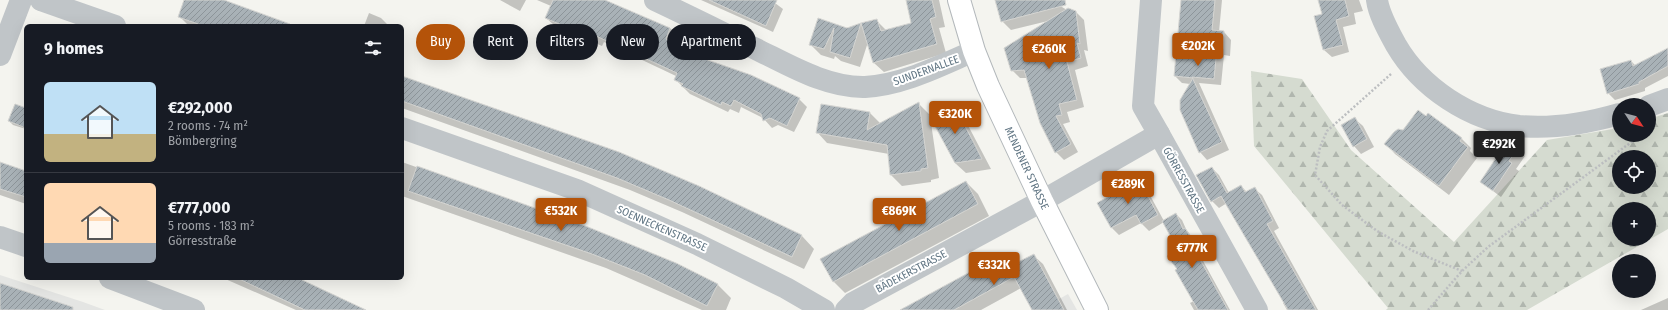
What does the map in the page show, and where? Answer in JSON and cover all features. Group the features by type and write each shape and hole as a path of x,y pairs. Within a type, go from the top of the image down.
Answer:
{"main road":[{"name":"MENDENER STRASSE","path":"959,0 974,51 1042,201 1097,310"}],"street":[{"path":"0,55 21,0"},
{"path":"41,0 108,24"},
{"name":"SUNDERNALLEE","path":"655,0 798,69 838,84 864,87 884,85 918,75 974,51"},
{"name":"GÖRRESSTRASSE","path":"1151,0 1143,106 1257,310"},
{"path":"1377,0 1378,6 1392,38 1406,62 1429,85 1452,103 1475,113 1519,126 1558,126 1612,115"},
{"path":"1656,103 1668,99"},
{"name":"SOENNECKENSTRASSE","path":"404,129 577,190 697,244 786,288 824,310"},
{"name":"BÄDEKERSTRASSE","path":"846,310 853,303 1042,201 1159,134"},
{"path":"0,237 24,245"},
{"path":"115,280 194,310"}],"path":[{"path":"1406,62 1328,131 1320,148 1315,175 1342,205 1377,231 1413,251 1462,271"},
{"path":"1428,310 1462,271 1488,247 1631,142"}],"shaded area":[{"path":"0,275 83,302 105,310 0,310"},
{"path":"1068,294 1077,310 1040,310"}],"green space":[{"path":"1251,71 1302,79 1351,150 1454,242 1547,140 1612,129 1612,142 1656,142 1656,117 1668,113 1668,229 1656,236 1656,202 1612,202 1612,246 1638,246 1624,254 1612,254 1612,261 1527,310 1386,310 1388,308 1254,146"}],"building":[{"path":"184,0 224,0 290,24 198,24 178,17"},
{"path":"553,0 605,0 667,27 667,60 708,60 751,75 800,98 787,126 770,118 763,121 761,114 734,100 731,106 722,102 721,105 681,86 683,84 674,80 677,73 649,60 659,60 659,24 606,24 606,41 598,37 598,24 559,24 545,18"},
{"path":"709,0 777,0 766,26"},
{"path":"906,0 932,0 936,17 930,19 937,44 873,63 861,23 877,19 881,31 911,23"},
{"path":"995,0 1065,0 1066,5 1001,22"},
{"path":"1181,0 1215,0 1212,30 1224,31 1223,49 1217,48 1214,79 1174,76"},
{"path":"1318,0 1345,0 1349,16 1336,20 1343,45 1323,50 1314,16 1322,14"},
{"path":"1068,8 1076,11 1080,44 1077,43 1081,58 1067,62 1077,100 1059,104 1062,115 1056,116 1071,144 1055,153 1040,123 1024,70 1011,71 1004,48"},
{"path":"818,18 847,28 861,23 850,58 830,52 834,28 824,49 809,45"},
{"path":"1668,48 1668,66 1639,82 1639,84 1607,94 1600,69 1631,60 1633,66"},
{"path":"404,77 619,152 699,186 802,235 792,257 669,200 617,178 404,102"},
{"path":"1193,79 1222,142 1199,153 1180,110 1180,100"},
{"path":"919,102 928,168 921,169 921,171 890,175 887,145 816,133 821,104 870,112 867,130"},
{"path":"952,102 982,159 955,163 929,115"},
{"path":"15,104 24,107 24,127 8,121"},
{"path":"1418,110 1426,116 1428,113 1462,138 1460,141 1468,147 1439,186 1384,144 1398,129 1403,130"},
{"path":"1355,117 1367,139 1353,147 1341,125"},
{"path":"1505,139 1518,148 1509,161 1512,163 1493,191 1480,182 1498,155 1503,158 1496,152"},
{"path":"0,162 24,170 24,196 0,189"},
{"path":"417,166 588,227 676,263 718,284 707,306 645,275 592,254 408,191"},
{"path":"1212,167 1227,193 1241,185 1245,192 1255,187 1273,221 1267,224 1316,310 1288,310 1221,196 1211,202 1196,175"},
{"path":"1139,179 1158,215 1141,224 1136,215 1111,228 1097,203"},
{"path":"966,181 978,204 833,282 820,259"},
{"path":"1176,213 1183,229 1185,228 1194,242 1191,243 1228,310 1198,310 1175,270 1177,269 1167,256 1178,250 1162,221"},
{"path":"1005,253 1012,265 1034,254 1064,310 1032,310 1014,277 954,310 900,310"},
{"path":"241,280 302,280 366,310 305,310"},
{"path":"0,283 73,307 73,310 0,310"}]}
